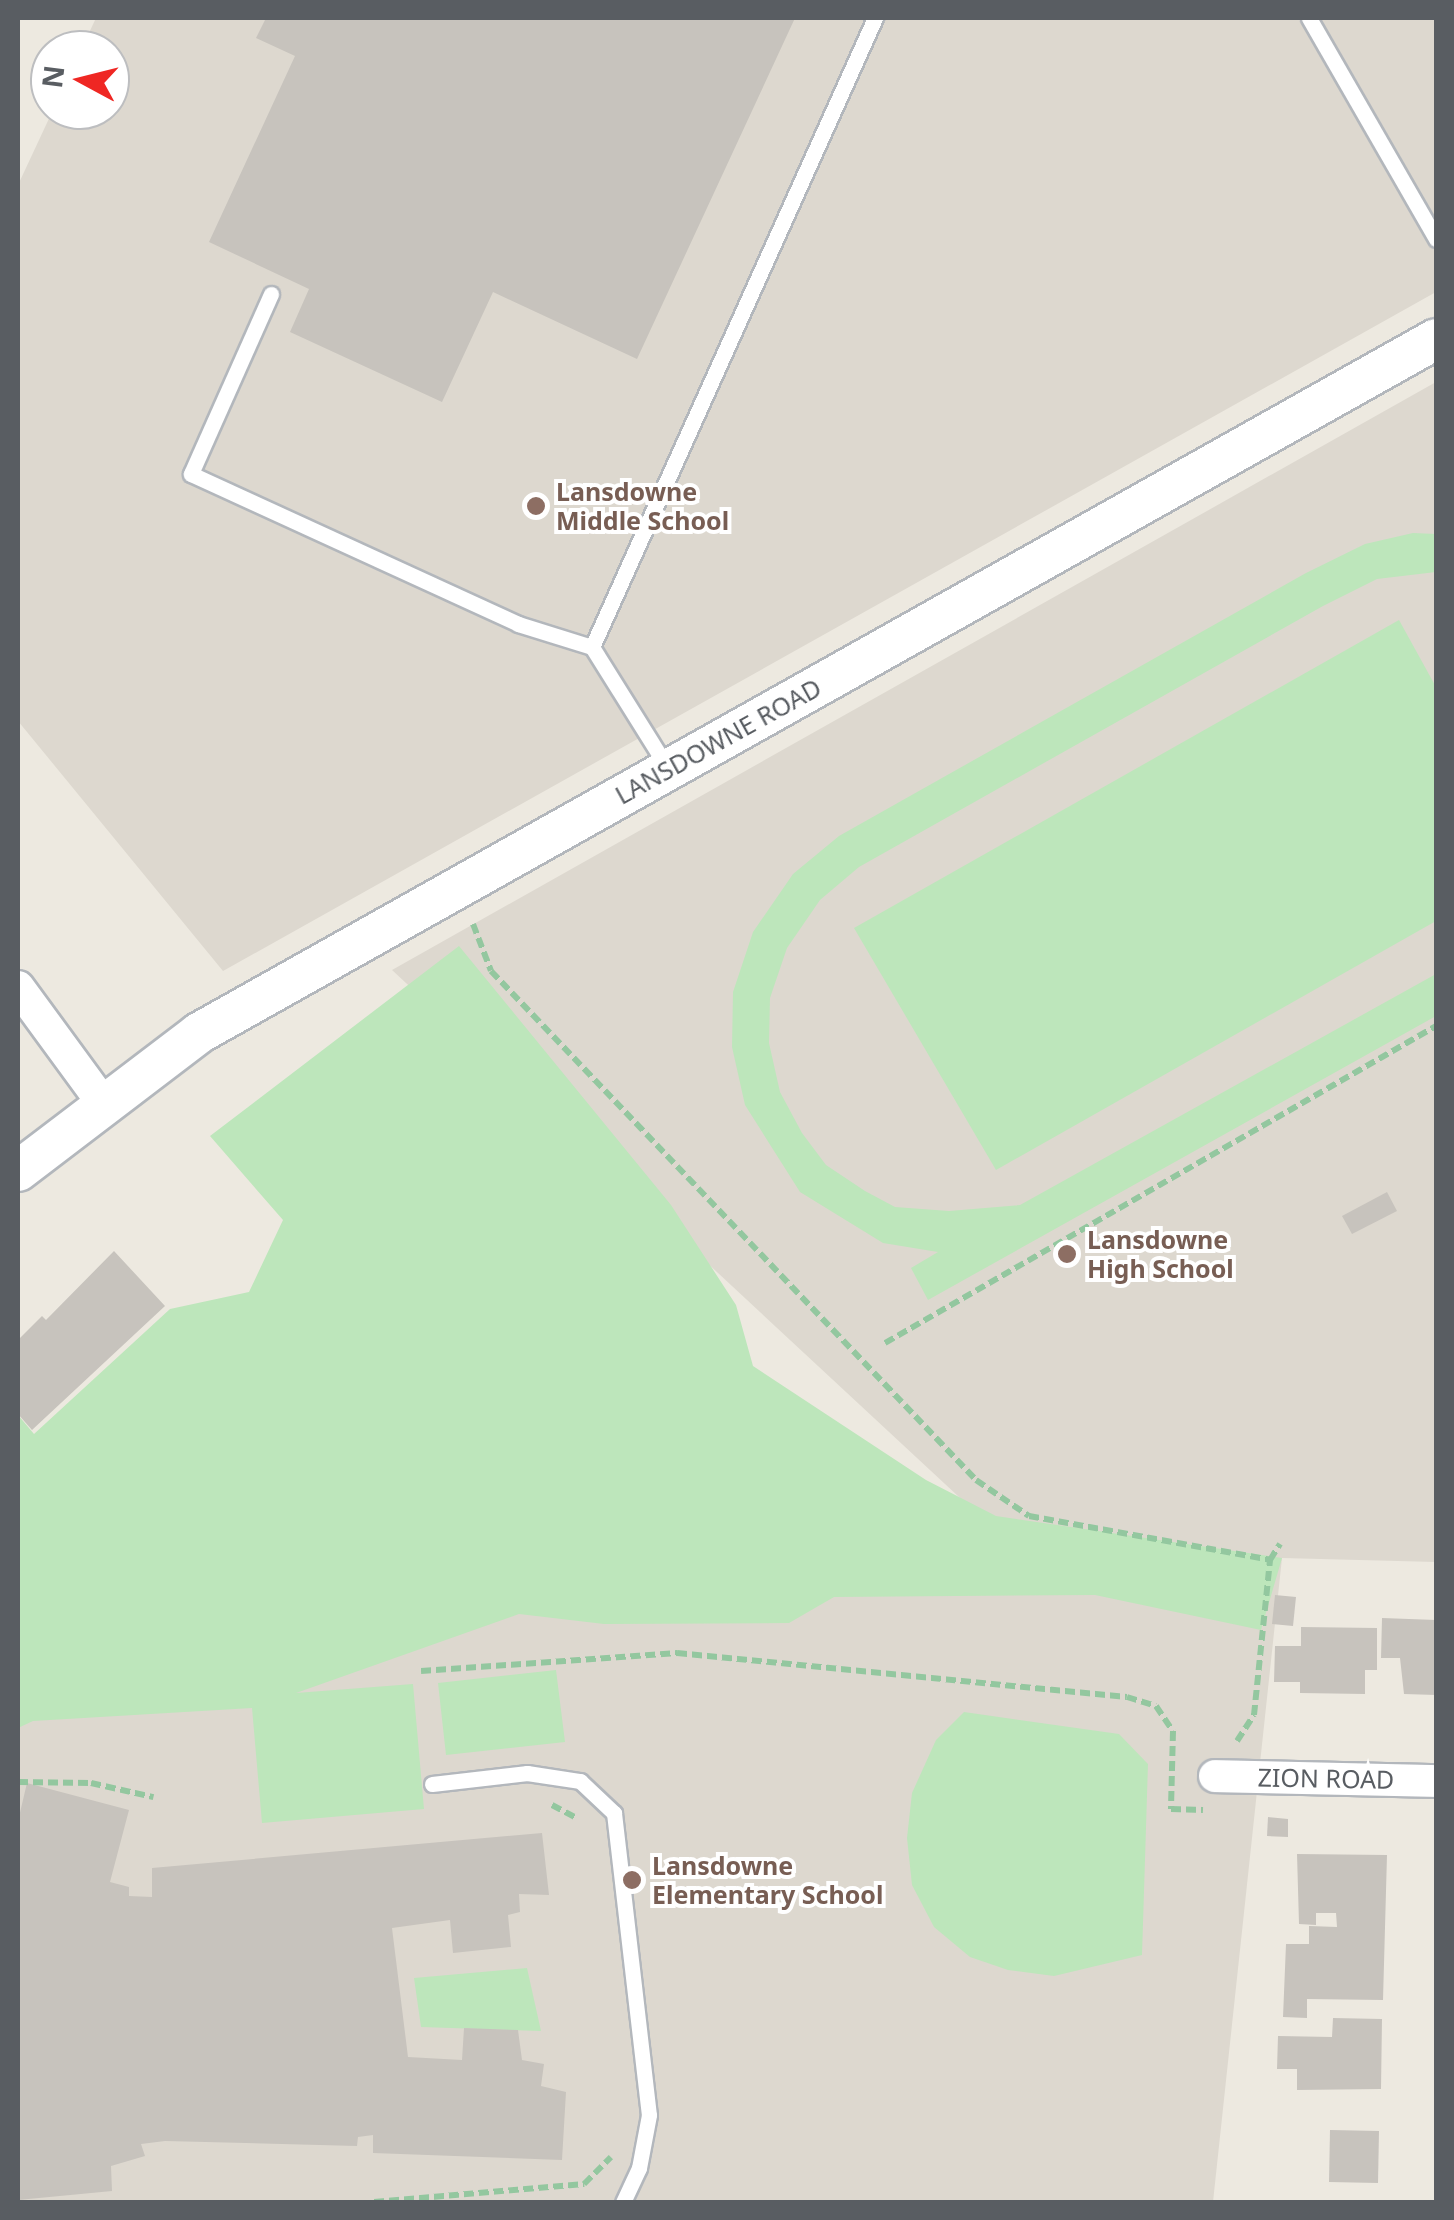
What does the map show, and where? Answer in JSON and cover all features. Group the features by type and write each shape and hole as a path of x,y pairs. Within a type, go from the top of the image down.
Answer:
{"street":[{"name":"LANSDOWNE ROAD","path":"18,1172 103,1103 199,1034 1436,339"},
{"path":"18,987 103,1103"},
{"name":"ZION ROAD","path":"1215,1776 1436,1781"}],"lane":[{"path":"592,647 874,18"},
{"path":"1309,18 1436,239"},
{"path":"271,294 191,474 518,624 592,647 668,769"},
{"path":"432,1784 527,1773 580,1781 614,1813 648,2114 640,2168 623,2202"}],"path":[{"path":"459,886 490,971 976,1480 1029,1516 1270,1560"},
{"path":"884,1343 1436,1026"},
{"path":"421,1671 677,1652 1127,1697 1156,1706 1173,1731 1171,1808 1227,1811 1215,1776 1254,1715 1270,1560 1280,1544"},
{"path":"18,1782 91,1783 153,1797"},
{"path":"532,1803 587,1823"},
{"path":"374,2202 584,2184 617,2148"}],"shaded area":[{"name":"Lansdowne Middle School","path":"96,18 1436,18 1436,292 223,971 18,721 18,185 44,130 130,130 130,30 90,30"},
{"path":"1436,382 1436,1562 1282,1558 1213,2202 18,2202 18,1469 1001,1536 392,970"}],"green space":[{"path":"1413,533 1436,534 1436,572 1377,579 1323,606 859,867 820,900 787,948 770,998 769,1043 780,1092 802,1133 826,1165 895,1207 949,1211 1020,1205 1436,974 1436,1016 928,1300 911,1268 938,1252 883,1243 800,1192 745,1105 732,1047 733,992 753,932 793,874 839,836 1306,573 1365,544"},
{"path":"1399,620 1436,687 1436,921 996,1170 854,928"},
{"path":"459,946 671,1205 736,1305 753,1366 926,1480 996,1516 1282,1558 1261,1630 1095,1595 834,1597 789,1623 604,1624 519,1614 296,1693 413,1684 424,1809 262,1823 252,1708 33,1721 18,1728 18,1415 34,1434 170,1309 249,1292 283,1220 210,1136"},
{"path":"556,1670 565,1742 446,1755 438,1683"},
{"path":"964,1712 1119,1734 1148,1764 1142,1955 1054,1976 1008,1970 970,1957 934,1927 912,1885 907,1838 912,1793 936,1740"},
{"path":"527,1968 541,2031 421,2027 414,1978"}],"building":[{"path":"266,18 795,18 637,359 493,292 442,402 290,332 309,289 209,242 295,56 256,38"},
{"path":"1387,1192 1397,1211 1352,1234 1342,1216"},
{"path":"114,1251 165,1306 32,1430 18,1414 18,1340 42,1316 46,1320"},
{"path":"1275,1595 1296,1597 1293,1626 1272,1624"},
{"path":"1382,1618 1436,1620 1436,1695 1404,1694 1400,1658 1381,1658"},
{"path":"1301,1627 1377,1628 1377,1670 1365,1670 1365,1694 1300,1693 1300,1682 1274,1682 1275,1646 1301,1646"},
{"path":"27,1783 129,1810 110,1882 129,1887 129,1896 152,1897 152,1868 542,1833 549,1895 519,1894 520,1912 508,1915 511,1947 453,1953 450,1920 392,1928 408,2057 462,2060 464,2028 518,2030 522,2060 544,2064 541,2086 566,2092 562,2160 373,2153 373,2135 358,2137 357,2146 165,2141 141,2144 145,2156 111,2166 112,2191 18,2200 18,1821"},
{"path":"1268,1817 1288,1819 1288,1837 1267,1836"},
{"path":"1297,1854 1387,1855 1383,2000 1307,1999 1307,2018 1283,2017 1286,1944 1309,1944 1309,1926 1337,1927 1336,1913 1316,1913 1316,1925 1299,1924"},
{"path":"1333,2018 1382,2019 1381,2089 1297,2090 1297,2069 1277,2069 1278,2036 1332,2037"},
{"path":"1330,2130 1379,2131 1378,2183 1329,2182"}],"place":[{"name":"Lansdowne Middle School","path":"536,506"},
{"name":"Lansdowne High School","path":"1067,1254"},
{"name":"Lansdowne Elementary School","path":"632,1880"}]}
